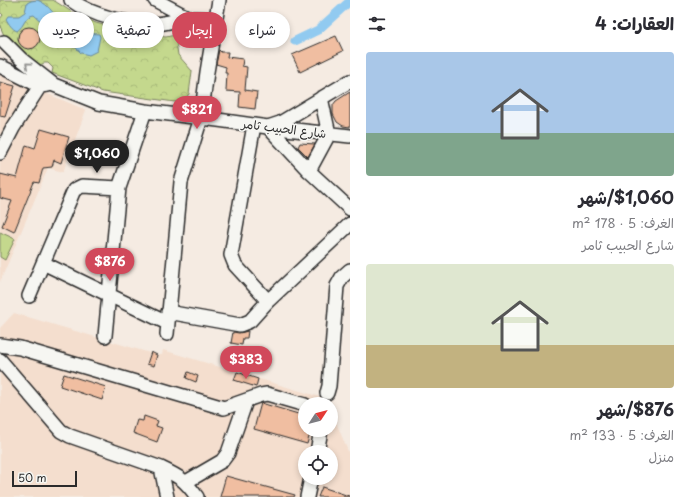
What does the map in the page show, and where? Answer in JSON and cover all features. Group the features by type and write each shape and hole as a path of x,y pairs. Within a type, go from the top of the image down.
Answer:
{"street":[{"path":"71,0 77,5 91,12 128,21 155,24 172,21"},
{"path":"155,0 178,12"},
{"path":"216,12 219,0"},
{"path":"0,59 4,56 6,50 2,40"},
{"path":"2,40 41,82"},
{"path":"168,323 181,182 201,118 211,48"},
{"path":"0,66 41,82"},
{"path":"350,80 280,123 268,127 310,171 350,209"},
{"path":"0,153 13,128 41,82"},
{"name":"شارع الحبيب ثامر","path":"41,82 54,85 99,103 145,111 350,136"},
{"path":"310,171 329,134 321,98"},
{"path":"105,336 119,188 145,111"},
{"path":"254,125 231,255 235,265 268,301"},
{"path":"29,296 74,190 82,186 119,188"},
{"path":"43,263 168,323 240,325 250,321 268,301 350,224"},
{"path":"327,393 329,386 337,286 342,277 350,270"},
{"path":"0,345 20,348 224,408 267,394 298,403"},
{"path":"0,360 61,431 70,436 161,468 186,482 197,497"},
{"path":"186,482 222,461 228,453 246,401"},
{"path":"161,468 167,497"},
{"path":"307,497 310,485"}],"shaded area":[{"path":"0,74 86,110 63,172 48,168 0,282"},
{"path":"14,313 157,355 162,355 163,350 320,397 298,397 298,437 338,437 338,427 350,456 350,497 0,497 0,328"}],"green space":[{"path":"0,0 53,0 72,12 38,12 38,48 94,48 94,22 102,25 102,48 164,48 164,37 172,36 172,48 177,48 178,55 192,71 189,94 182,103 103,92 52,73 53,68 48,63 40,65 6,40 0,26 0,19 3,15 0,12"},
{"path":"0,232 15,239 5,260 0,257"}],"water":[{"path":"31,1 40,1 53,12 38,12 38,19 34,15 28,17 22,27 17,31 6,19 8,16 19,16 25,12 27,3"},
{"path":"94,34 99,34 100,37 97,51 89,55 81,53 76,48 94,48"}],"building":[{"path":"29,27 37,30 37,46 29,49 21,46 18,38 21,30"},
{"path":"336,36 343,51 300,72 292,55"},
{"path":"219,50 221,52 228,52 227,57 243,59 242,66 247,67 245,90 257,92 255,109 239,107 240,92 226,91 226,67 216,64"},
{"path":"0,82 15,86 5,117 0,116"},
{"path":"350,92 350,127 343,126 337,122 333,114 333,105 336,101"},
{"path":"41,129 69,137 61,163 54,160 52,167 43,168 39,183 34,182 14,232 2,226 12,201 0,198 0,174 17,178 26,145 35,148"},
{"path":"300,143 315,144 308,157 298,147"},
{"path":"248,331 247,338 243,338 242,345 231,343 233,332 239,333"},
{"path":"151,352 157,355 154,366 147,364"},
{"path":"188,372 198,376 196,382 186,378"},
{"path":"237,372 258,379 256,387 234,380"},
{"path":"64,374 106,387 102,400 60,386"},
{"path":"261,403 298,414 298,437 309,437 307,444 254,429"},
{"path":"144,416 158,421 156,426 162,428 157,442 133,433 137,420 143,421"},
{"path":"226,476 295,495 294,497 220,497"},
{"path":"322,487 349,496 349,497 318,497"}],"waterway":[{"path":"295,41 318,30 350,1"}]}
